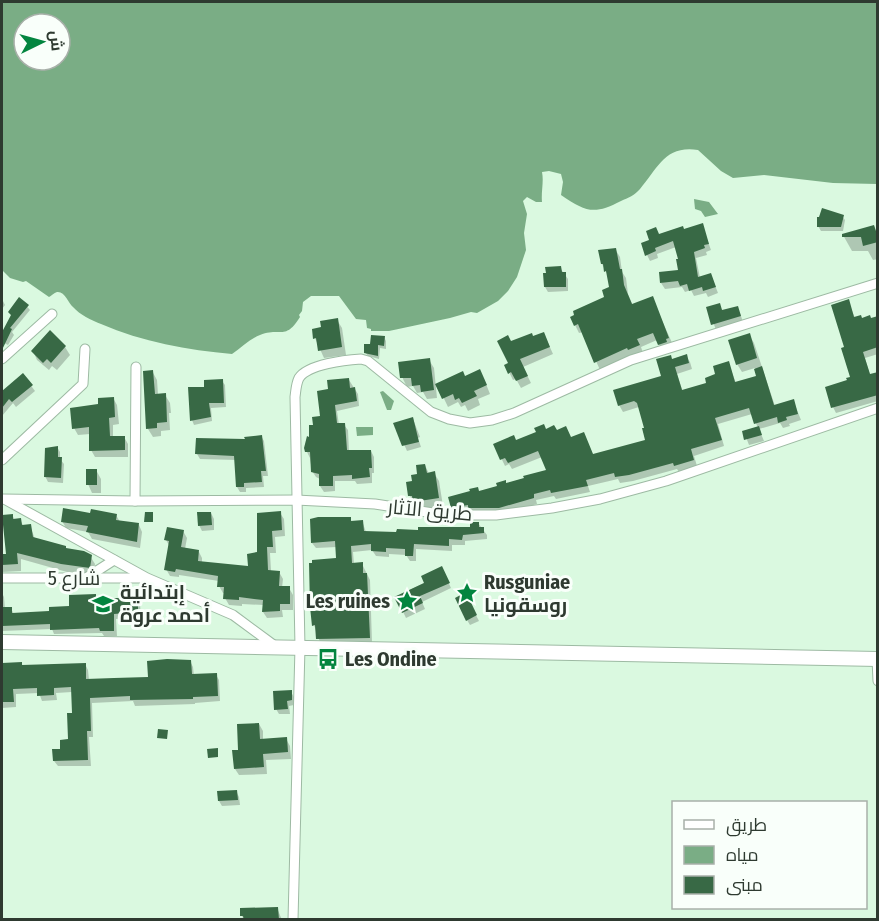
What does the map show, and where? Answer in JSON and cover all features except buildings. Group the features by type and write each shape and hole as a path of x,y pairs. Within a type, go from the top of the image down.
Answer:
{"main road":[{"path":"2,642 878,659"}],"street":[{"path":"293,920 300,647 295,396 300,377 307,370 317,366 361,359 368,361 431,412 470,423 492,420 514,413 631,360 878,283"},
{"path":"2,359 52,314"},
{"path":"2,460 83,384 85,349"},
{"path":"135,501 136,367"},
{"name":"طريق الآثار","path":"2,498 135,501 296,500 375,504 446,515 496,514 552,508 600,499 666,481 878,408"},
{"path":"2,498 147,578 233,615 276,647"},
{"path":"86,578 114,560"},
{"name":"شارع 5","path":"2,578 147,578"},
{"path":"878,659 878,681"}],"water":[{"path":"2,2 877,2 877,184 833,183 764,175 733,178 721,171 698,150 687,149 678,151 663,160 634,195 604,208 590,210 561,195 563,182 561,174 542,172 542,202 536,202 527,197 523,201 527,214 524,233 526,250 517,277 498,301 477,313 471,312 389,331 371,331 367,328 366,320 356,319 339,296 311,296 303,302 300,317 290,329 260,335 232,354 165,344 133,336 82,315 60,292 49,297 26,281 10,278 2,270"},
{"path":"694,199 709,202 718,214 705,217 701,211 695,209"},
{"path":"383,391 394,401 391,410 387,410 380,392"},
{"path":"356,427 373,427 373,435 357,436"}],"place":[{"name":"Rusguniae روسقونيا","path":"467,593"},
{"name":"Les ruines","path":"407,601"},
{"name":"إبتدائية أحمد عروة","path":"103,604"},
{"name":"Les Ondine","path":"328,659"}]}
